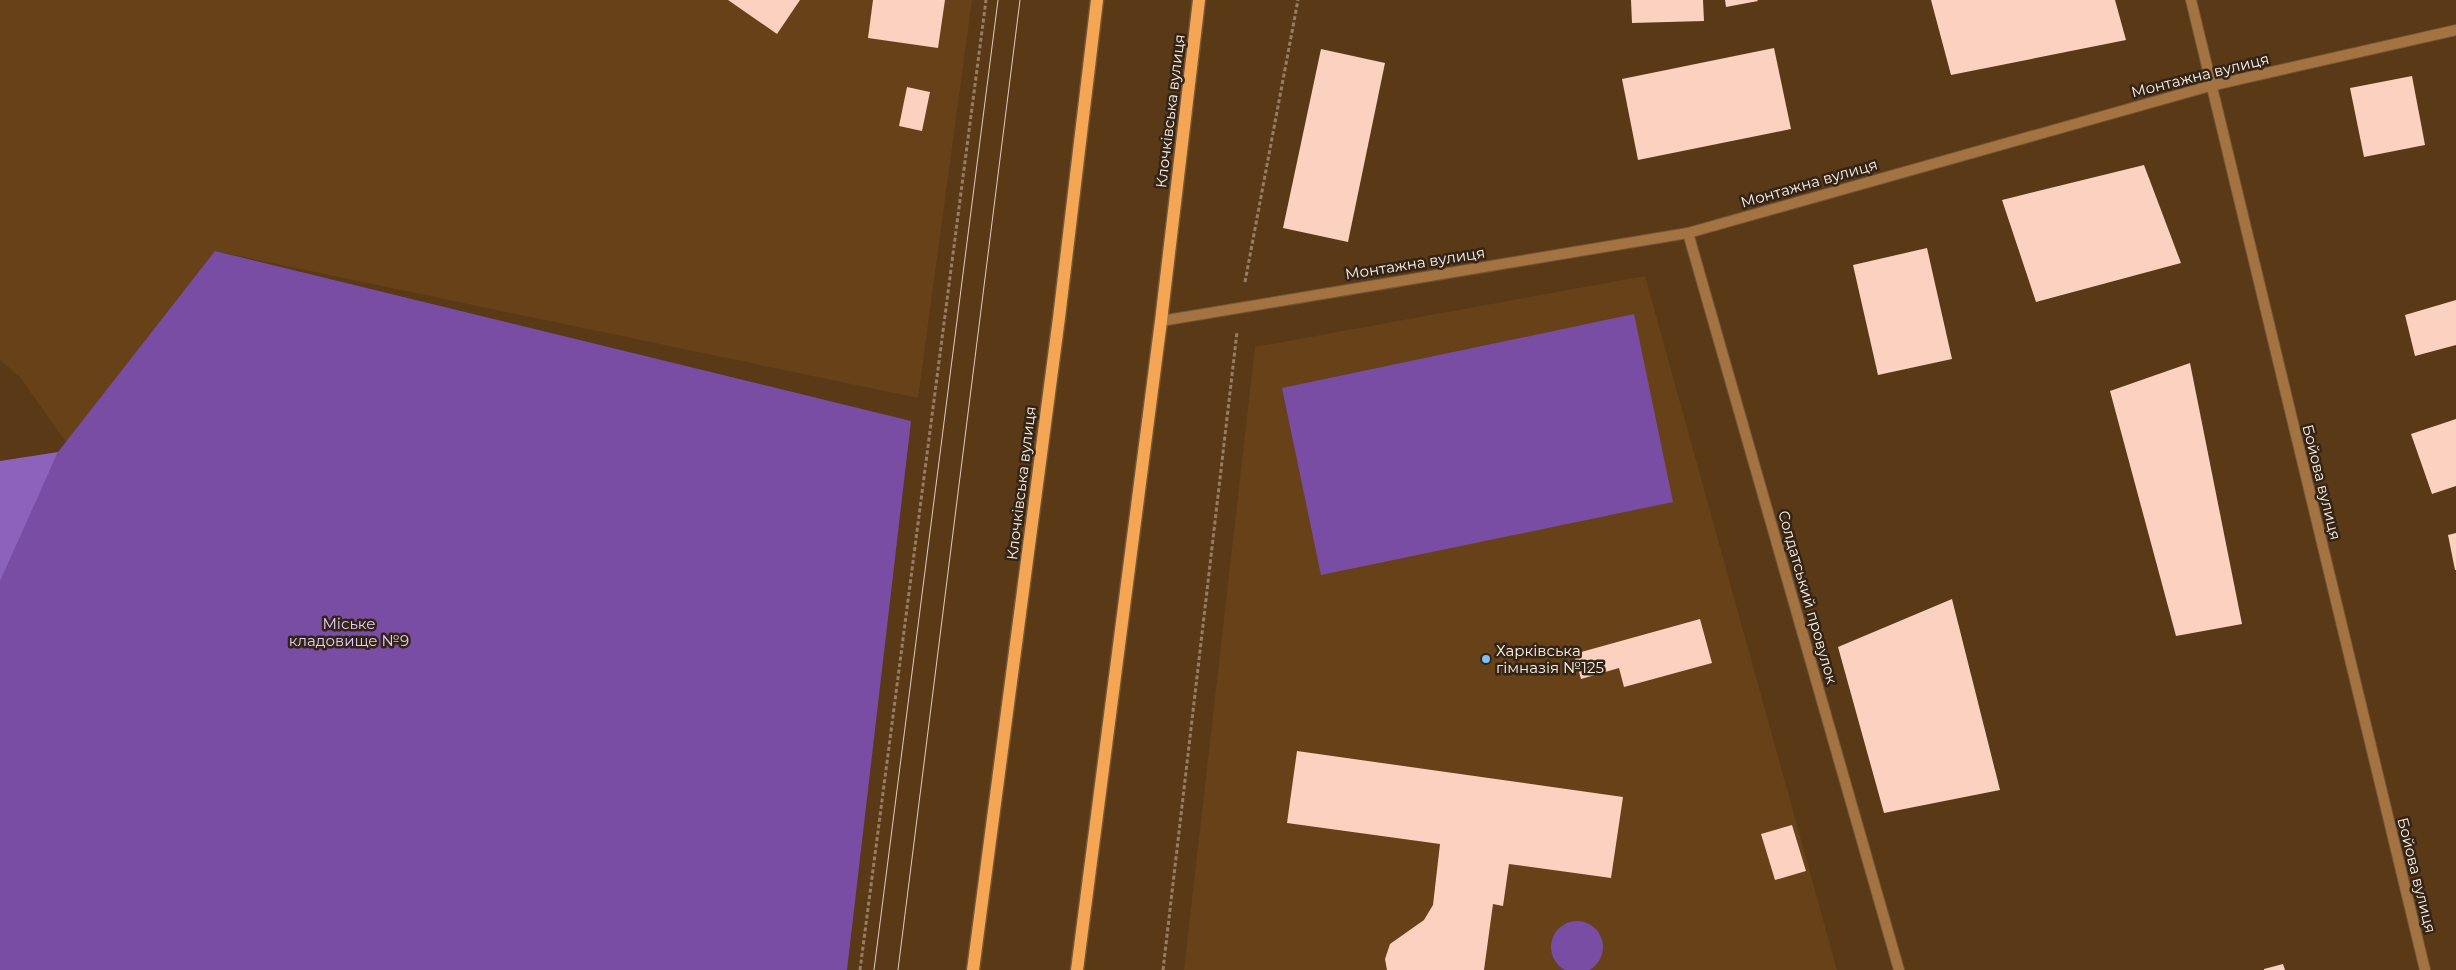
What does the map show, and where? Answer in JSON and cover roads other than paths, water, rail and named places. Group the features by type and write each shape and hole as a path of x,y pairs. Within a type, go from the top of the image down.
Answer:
{"main road":[{"name":"Клочківська вулиця","path":"973,970 1059,318 1097,0"},
{"name":"Клочківська вулиця","path":"1077,970 1161,320 1200,0"}],"street":[{"name":"Бойова вулиця","path":"2191,0 2210,86 2425,970"},
{"name":"Монтажна вулиця","path":"1161,320 1688,233 2210,86 2456,30"},
{"name":"Солдатський провулок","path":"1688,233 1899,970"}],"tram line":[{"path":"874,970 998,0"},
{"path":"898,970 1020,0"}],"place":[{"name":"Харківська гімназія №125","path":"1486,659"}],"park label":[{"name":"Міське кладовище №9","path":"349,632"}]}
